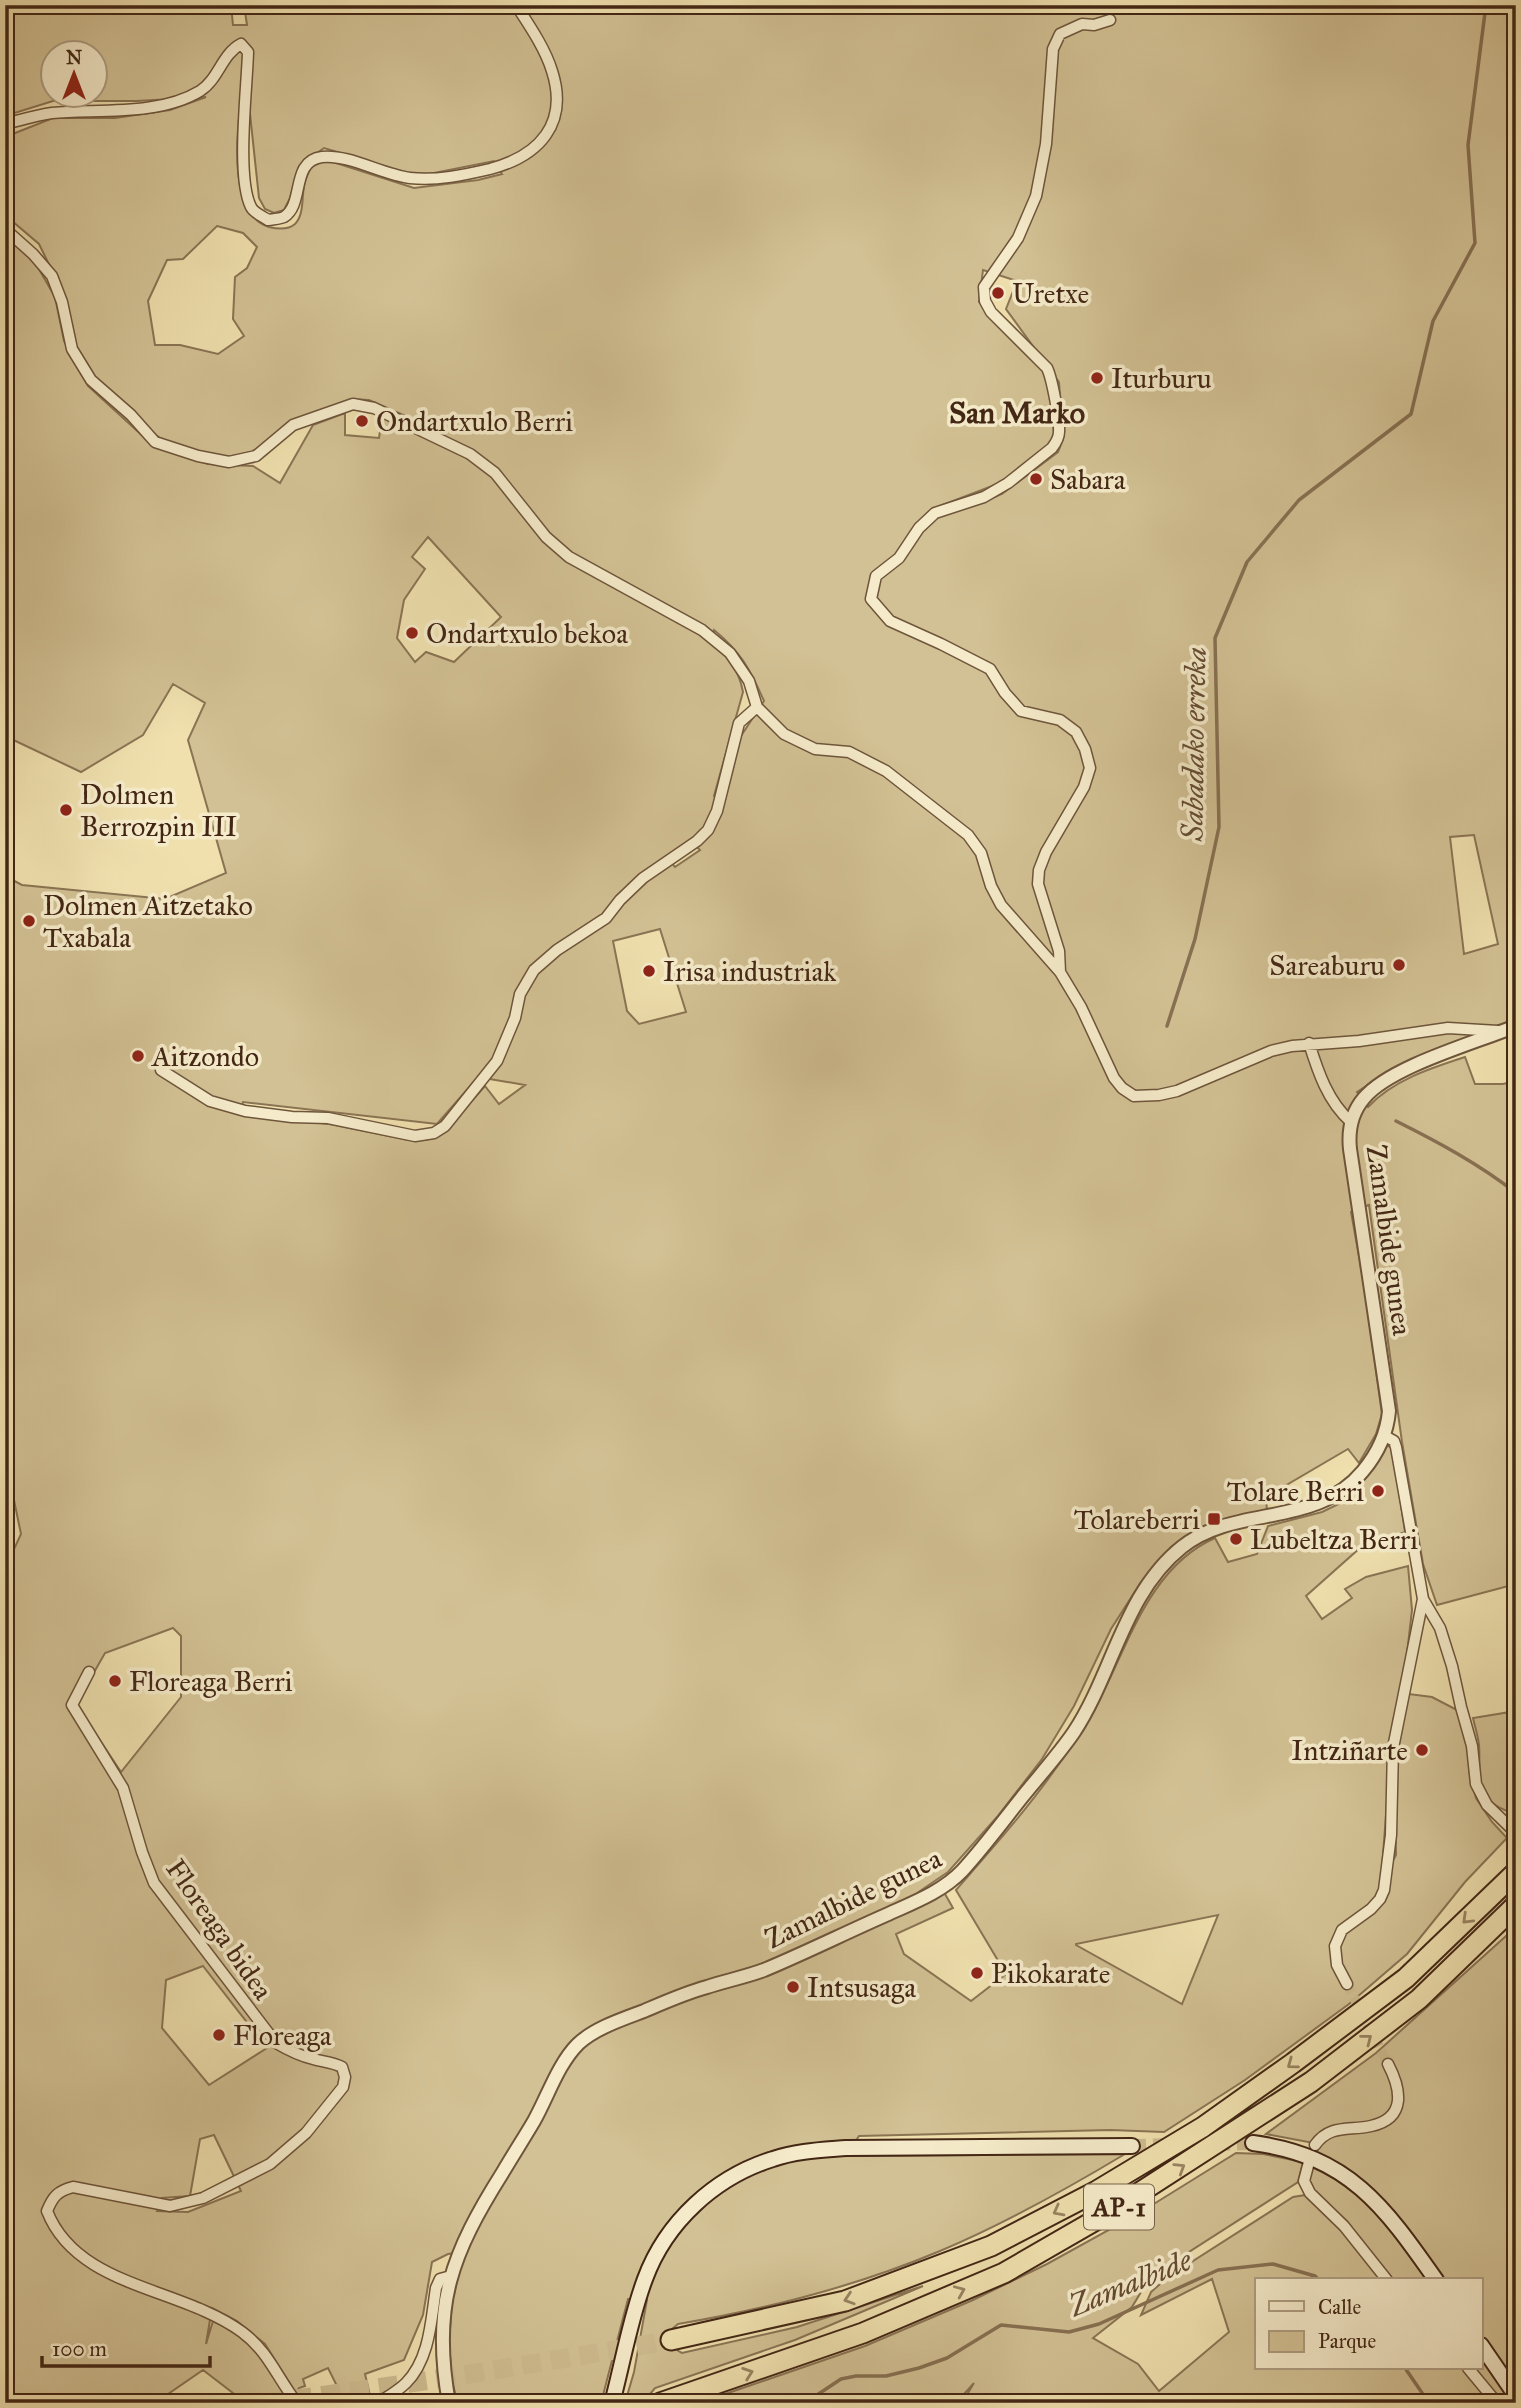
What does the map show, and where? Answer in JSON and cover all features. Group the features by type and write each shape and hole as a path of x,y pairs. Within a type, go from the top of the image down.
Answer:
{"highway":[{"name":"AP-1","path":"671,2340 845,2301 992,2246 1095,2192 1203,2127 1406,1978 1516,1872"},
{"name":"AP-1","path":"660,2403 863,2333 1004,2273 1108,2213 1311,2082 1419,1999 1516,1905"}],"main road":[{"path":"1253,2143 1282,2147 1307,2155 1360,2187 1389,2216 1435,2278"},
{"path":"612,2403 639,2294 654,2257 666,2236 688,2210 743,2171 774,2158 846,2148 1132,2146"},
{"path":"1482,2346 1516,2396"}],"street":[{"path":"5,124 50,113 118,111 177,102 202,90 232,48 241,44 248,52 245,190 252,210 268,220 283,217 292,208 300,176 307,164 319,157 334,158 407,177 428,179 478,172 510,163 528,154 541,142 550,127 556,108 552,69 516,5"},
{"path":"1060,972 1059,951 1038,884 1039,870 1046,852 1084,787 1090,768 1085,749 1076,732 1060,720 1021,711 990,669 890,621 871,599 876,576 899,558 919,528 935,513 984,497 1030,467 1057,442 1059,432 1052,378 1047,368 992,312 985,301 984,287 1018,238 1036,196 1046,144 1053,49 1060,34 1082,24 1094,24 1108,18 1111,20"},
{"path":"5,229 33,254 52,276 62,302 72,349 91,380 131,415 155,442 198,456 229,462 256,456 293,425 353,404 374,408 470,454 495,473 546,537 569,557 702,630 730,653 749,681 757,707 784,734 815,749 849,752 886,771 968,835 981,853 991,886 1001,905 1060,972 1081,1007 1114,1078 1134,1096 1177,1091 1272,1051 1309,1044 1359,1041 1448,1028 1502,1032"},
{"path":"161,1070 210,1101 245,1111 328,1118 415,1136 434,1133 445,1126 497,1061 515,1018 520,994 534,970 556,950 606,918 643,878 697,841 708,830 718,811 738,723 757,707"},
{"name":"Zamalbide gunea","path":"449,2403 442,2350 443,2313 451,2276 465,2236 533,2122 561,2068 581,2041 619,2020 679,1996 763,1970 949,1883 977,1854 1075,1731 1128,1618 1145,1590 1182,1547 1202,1534 1230,1525 1302,1510 1331,1498 1355,1481 1367,1466 1385,1436 1389,1411 1350,1149 1352,1122 1358,1105 1381,1083 1402,1071 1516,1026"},
{"path":"1309,1044 1317,1069 1338,1110 1352,1122"},
{"path":"1385,1436 1394,1441 1396,1447 1423,1599 1440,1628 1452,1666 1472,1746 1476,1784 1487,1805 1516,1833"},
{"path":"1347,1984 1337,1965 1335,1946 1342,1930 1371,1909 1384,1890 1391,1835 1394,1748 1423,1599"},
{"name":"Floreaga bidea","path":"89,1672 72,1705 123,1788 154,1882 276,2043 294,2054 342,2067 345,2077 343,2087 306,2133 270,2164 203,2198 170,2206 74,2187 60,2190 52,2198 47,2211 54,2229 82,2258 124,2279 214,2315 259,2345 297,2403"},
{"path":"1315,2145 1321,2137 1337,2129 1379,2124 1394,2112 1398,2104 1398,2083 1388,2064"},
{"path":"1309,2162 1304,2181 1310,2193 1344,2226 1385,2278"},
{"path":"378,2403 403,2386 415,2371 425,2351 436,2288 440,2279 451,2276"},
{"path":"1470,2370 1497,2403"}],"green space":[{"path":"5,5 231,5 233,25 247,25 244,5 510,5 515,13 528,9 526,5 1516,5 1516,1021 1393,1069 1357,1092 1368,1107 1401,1082 1465,1057 1475,1084 1516,1081 1516,1584 1437,1605 1423,1564 1402,1442 1369,1205 1351,1212 1382,1414 1376,1434 1359,1463 1348,1449 1266,1497 1267,1511 1193,1532 1171,1547 1141,1582 1111,1629 1074,1706 1042,1759 997,1817 948,1872 920,1891 945,1894 953,1908 896,1934 904,1954 971,2001 1006,1974 956,1890 1031,1802 1090,1718 1132,1630 1158,1586 1174,1567 1193,1551 1215,1538 1228,1562 1257,1554 1268,1526 1322,1512 1347,1500 1388,1445 1393,1450 1405,1532 1360,1548 1306,1596 1322,1619 1352,1598 1345,1589 1366,1577 1408,1566 1412,1610 1404,1679 1393,1721 1381,1882 1396,1855 1395,1782 1399,1736 1409,1694 1432,1697 1457,1710 1470,1754 1469,1771 1476,1798 1507,1838 1465,1882 1407,1954 1349,2004 1245,2080 1164,2132 1110,2130 859,2136 846,2156 1125,2154 1011,2218 909,2264 811,2295 678,2324 672,2329 671,2340 675,2349 682,2353 797,2327 923,2286 795,2340 655,2388 650,2394 649,2403 625,2403 634,2372 647,2300 628,2299 601,2403 457,2403 449,2343 452,2302 464,2252 448,2254 432,2262 423,2315 404,2360 365,2374 371,2400 366,2403 307,2403 323,2399 339,2390 328,2368 303,2379 305,2386 299,2388 296,2393 265,2344 237,2321 212,2308 206,2344 213,2321 239,2336 258,2355 291,2403 246,2403 203,2370 155,2403 5,2403 5,1555 10,1558 21,1534 9,1476 5,1472 5,876 22,885 165,899 226,873 188,740 205,703 173,684 143,735 81,772 5,736 5,235 36,264 55,297 64,341 88,386 147,440 160,448 208,464 253,466 280,483 313,425 345,413 345,435 379,438 382,417 426,437 433,428 369,400 351,399 292,422 263,447 227,457 166,441 152,433 94,377 76,347 66,299 39,244 5,215 5,137 53,118 115,118 170,110 206,97 108,101 108,38 38,38 38,106 5,116","holes":["240,109 250,114 259,198 265,209 274,213 284,210 299,166 324,148 409,173 429,174 494,161 502,174 478,180 414,188 333,162 321,162 311,167 307,176 298,220 292,226 279,229 256,220 247,208 238,176 237,139","217,226 243,233 257,247 247,268 235,277 233,319 244,336 218,354 180,345 155,345 148,301 167,260 183,259","983,270 1017,281 1006,309 1059,382 1063,439 1058,452 1002,494 976,505 958,508 940,506 1000,483 1050,445 1054,433 1048,375 979,302","428,537 501,617 454,662 426,652 415,662 397,638 404,600 425,569 412,557","714,630 731,646 744,662 764,701 741,736 723,800 714,796 743,692 735,670 710,641","1474,835 1498,944 1464,954 1450,837","692,842 700,850 675,867 666,857","660,929 686,1012 639,1024 627,1011 613,941","478,1077 525,1085 499,1104 485,1086 444,1132 426,1140 409,1140 329,1124 240,1114 243,1102 437,1124","173,1628 181,1636 181,1697 121,1772 76,1704 105,1653","1218,1915 1182,2004 1076,1944","203,1966 267,2048 209,2085 162,2028 166,1980","214,2135 241,2191 188,2212 157,2211 162,2198 190,2196 200,2139"]},
{"path":"1516,1711 1516,1817 1492,1803 1483,1791 1479,1745 1473,1718"},
{"path":"1516,1927 1516,2403 962,2403 974,2383 956,2403 699,2403 865,2346 973,2300 1047,2264 1136,2215 1236,2153 1263,2154 1303,2162 1298,2182 1150,2277 1132,2307 1093,2338 1138,2364 1159,2391 1229,2332 1212,2279 1141,2315 1151,2292 1168,2277 1293,2197 1305,2195 1319,2144 1266,2134 1376,2053"}],"waterway":[{"name":"Sabadako erreka","path":"1167,1026 1195,939 1219,827 1215,638 1247,562 1299,500 1411,414 1433,321 1475,243 1468,145 1486,5"},
{"path":"1396,1121 1458,1154 1516,1193"},
{"name":"Zamalbide","path":"805,2403 841,2379 886,2376 947,2358 1001,2325 1069,2332 1099,2324 1218,2270 1273,2264 1317,2278"},
{"name":"Zamalbide","path":"1406,2370 1429,2403"}],"tunnel":[{"path":"1347,1984 1388,2064"},
{"path":"1132,2146 1253,2143"},
{"path":"264,2403 468,2374 671,2340"}],"place":[{"name":"Uretxe","path":"998,293"},
{"name":"Iturburu","path":"1097,378"},
{"name":"Ondartxulo Berri","path":"362,421"},
{"name":"Sabara","path":"1036,479"},
{"name":"Ondartxulo bekoa","path":"412,633"},
{"name":"Dolmen Berrozpin III","path":"66,810"},
{"name":"Dolmen Aitzetako Txabala","path":"29,921"},
{"name":"Sareaburu","path":"1399,965"},
{"name":"Irisa industriak","path":"649,971"},
{"name":"Aitzondo","path":"138,1056"},
{"name":"Tolare Berri","path":"1378,1491"},
{"name":"Tolareberri","path":"1214,1519"},
{"name":"Lubeltza Berri","path":"1236,1539"},
{"name":"Floreaga Berri","path":"115,1681"},
{"name":"Intziñarte","path":"1422,1750"},
{"name":"Pikokarate","path":"977,1973"},
{"name":"Intsusaga","path":"793,1987"},
{"name":"Floreaga","path":"219,2035"}],"district":[{"name":"San Marko","path":"1017,413"}]}
